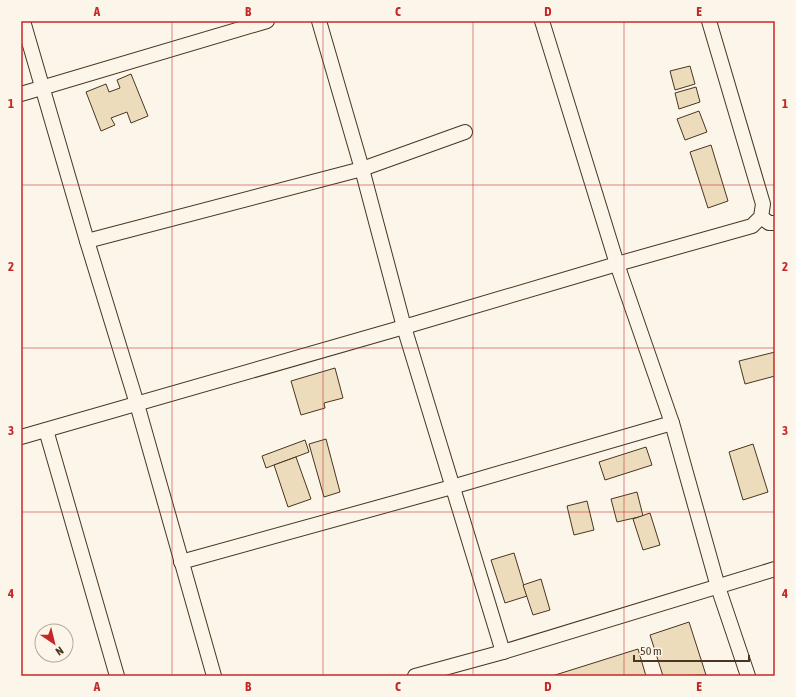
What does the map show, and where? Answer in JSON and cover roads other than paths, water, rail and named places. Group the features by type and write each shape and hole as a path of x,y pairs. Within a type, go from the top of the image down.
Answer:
{"street":[{"path":"23,21 87,241 137,404 214,676"},
{"path":"21,94 267,21"},
{"path":"319,21 362,170 404,327 503,652"},
{"path":"542,21 617,264 672,423 718,587 748,676"},
{"path":"21,438 752,226 761,218 763,204 709,21"},
{"path":"87,241 362,170 465,132"},
{"path":"761,218 769,223 775,223"},
{"path":"181,562 452,487 672,423"},
{"path":"46,430 117,676"},
{"path":"415,676 503,652 775,569"}]}
